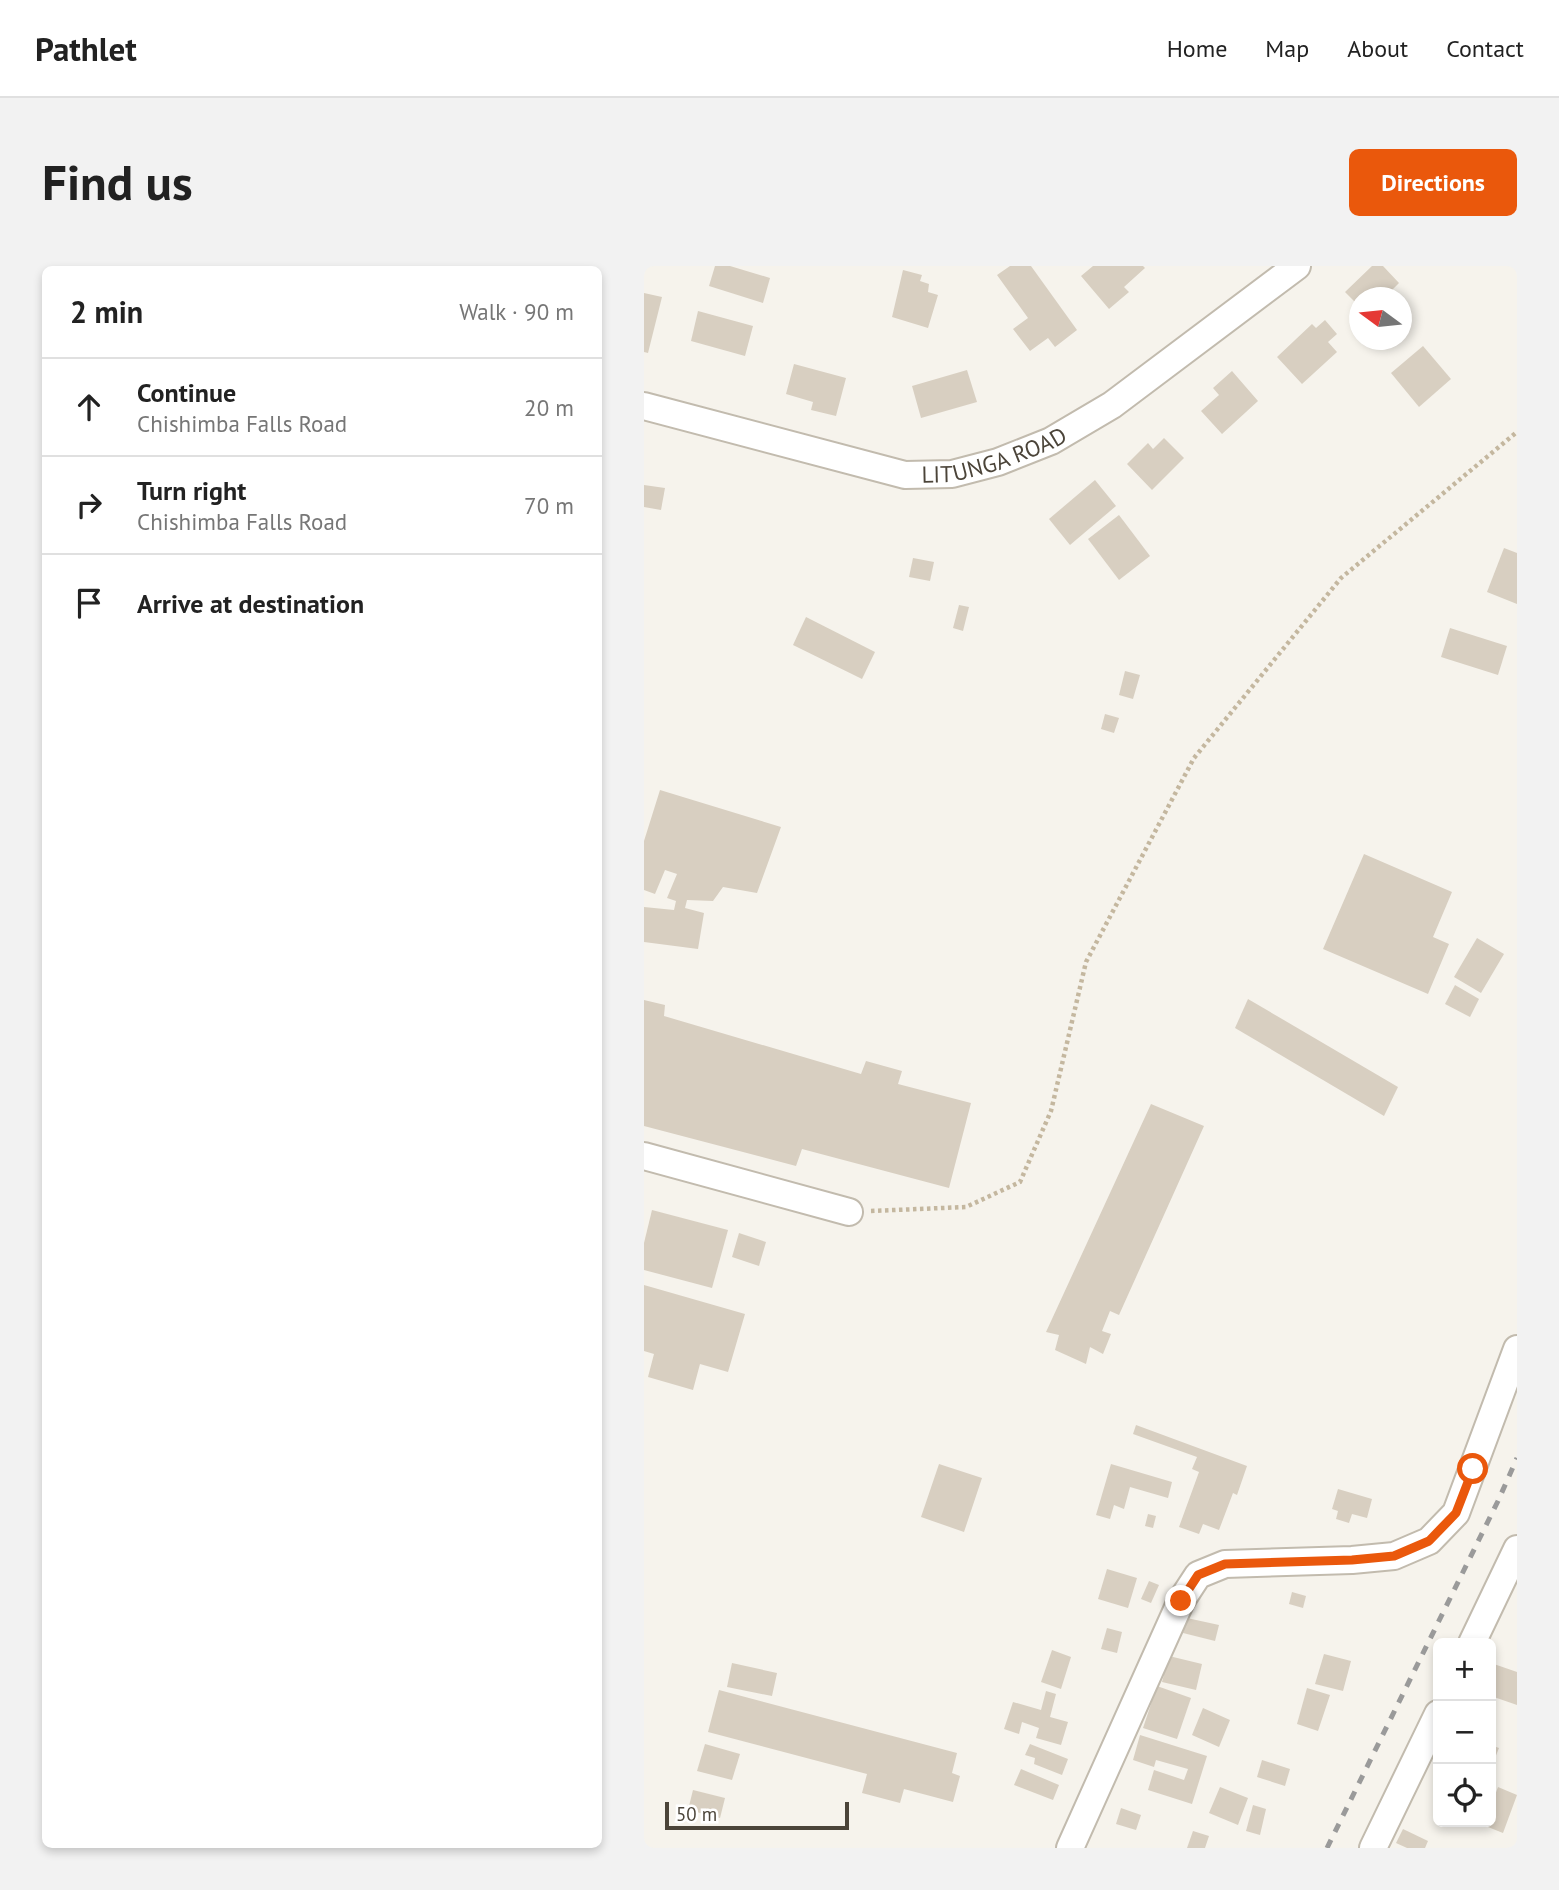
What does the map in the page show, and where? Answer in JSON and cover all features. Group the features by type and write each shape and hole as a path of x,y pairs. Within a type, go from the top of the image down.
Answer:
{"street":[{"name":"LITUNGA ROAD","path":"644,406 905,475 952,474 998,462 1051,441 1112,405 1297,266"},
{"path":"644,1156 849,1212"},
{"path":"1070,1848 1181,1601 1198,1575 1225,1564 1394,1556 1429,1541 1456,1513 1517,1349"},
{"path":"1474,1638 1517,1549"},
{"path":"1373,1848 1433,1724"}],"path":[{"path":"849,1212 966,1207 1020,1182 1051,1111 1086,962 1194,758 1341,578 1517,432"}],"building":[{"path":"715,266 730,266 770,278 763,303 709,286"},
{"path":"1010,266 1031,266 1077,330 1055,347 1048,338 1030,351 1013,329 1028,318 997,275"},
{"path":"1093,266 1145,268 1124,287 1129,292 1109,309 1081,276"},
{"path":"1372,266 1383,266 1399,283 1395,287 1350,287"},
{"path":"903,270 922,275 920,281 929,284 928,292 938,295 928,328 892,317"},
{"path":"644,293 662,297 648,353 644,352"},
{"path":"698,311 753,326 745,356 691,341"},
{"path":"1325,320 1337,334 1328,342 1337,352 1302,384 1277,357 1312,324 1316,328"},
{"path":"1423,346 1451,379 1419,407 1391,373"},
{"path":"794,364 846,378 836,416 811,410 813,402 786,394"},
{"path":"967,370 977,402 921,418 912,386"},
{"path":"1232,371 1258,401 1222,434 1201,411 1219,395 1213,388"},
{"path":"1164,438 1184,458 1152,490 1127,464 1148,443 1153,449"},
{"path":"1095,480 1116,506 1070,545 1049,519"},
{"path":"644,485 665,488 661,510 644,507"},
{"path":"1119,515 1150,556 1119,580 1088,539"},
{"path":"1504,548 1517,553 1517,604 1487,592"},
{"path":"913,558 934,562 930,581 909,577"},
{"path":"959,605 969,607 963,631 953,628"},
{"path":"806,617 875,652 862,679 793,645"},
{"path":"1450,628 1507,646 1498,675 1441,657"},
{"path":"1125,671 1140,675 1133,699 1119,695"},
{"path":"1105,714 1119,718 1114,733 1101,729"},
{"path":"660,790 781,827 757,893 723,887 713,901 687,900 685,908 704,913 698,949 644,942 644,907 674,910 676,901 667,898 677,874 665,870 655,894 644,890 644,841"},
{"path":"1364,854 1452,892 1433,937 1449,944 1428,994 1323,949"},
{"path":"1477,938 1504,954 1481,993 1454,977"},
{"path":"1455,985 1479,999 1470,1017 1445,1004"},
{"path":"1248,999 1398,1087 1384,1116 1235,1028"},
{"path":"644,1000 665,1005 664,1016 861,1074 866,1061 902,1071 898,1084 971,1103 949,1188 802,1149 796,1166 644,1126"},
{"path":"1151,1104 1204,1126 1119,1315 1110,1311 1102,1331 1111,1334 1103,1354 1090,1347 1086,1364 1055,1350 1059,1335 1046,1332"},
{"path":"652,1210 728,1230 712,1288 644,1270 644,1243"},
{"path":"739,1233 766,1242 759,1266 732,1257"},
{"path":"644,1285 745,1314 728,1372 700,1364 693,1390 648,1377 654,1354 644,1351"},
{"path":"1136,1425 1247,1466 1237,1495 1233,1493 1219,1530 1203,1524 1199,1534 1179,1527 1199,1472 1192,1469 1197,1457 1133,1434"},
{"path":"939,1464 982,1478 964,1532 921,1517"},
{"path":"1111,1464 1172,1482 1168,1498 1130,1487 1124,1509 1114,1505 1110,1519 1096,1515"},
{"path":"1338,1489 1372,1499 1367,1518 1352,1514 1349,1523 1336,1519 1338,1511 1332,1509"},
{"path":"1148,1514 1156,1516 1153,1528 1145,1526"},
{"path":"1107,1569 1137,1578 1128,1608 1098,1599"},
{"path":"1149,1581 1159,1585 1151,1603 1141,1599"},
{"path":"1292,1592 1306,1596 1303,1608 1289,1604"},
{"path":"1187,1618 1219,1625 1215,1641 1183,1633"},
{"path":"1107,1628 1122,1632 1117,1653 1101,1649"},
{"path":"1052,1650 1071,1657 1061,1689 1041,1682"},
{"path":"1324,1654 1351,1661 1343,1691 1315,1684"},
{"path":"1169,1656 1202,1664 1196,1690 1162,1682"},
{"path":"732,1663 777,1673 772,1696 727,1687"},
{"path":"1496,1665 1517,1672 1517,1705 1496,1698"},
{"path":"1157,1686 1191,1698 1177,1739 1143,1728"},
{"path":"1307,1688 1330,1695 1318,1731 1297,1724"},
{"path":"719,1690 957,1753 952,1773 960,1776 953,1802 904,1789 900,1803 862,1793 867,1774 708,1732"},
{"path":"1046,1691 1056,1694 1050,1717 1068,1722 1061,1745 1036,1738 1039,1728 1022,1722 1019,1734 1004,1729 1013,1702 1041,1710"},
{"path":"1203,1708 1230,1720 1219,1747 1192,1735"},
{"path":"1140,1735 1207,1756 1192,1804 1148,1790 1154,1770 1184,1780 1188,1769 1156,1760 1154,1767 1133,1760"},
{"path":"705,1744 740,1754 732,1780 697,1771"},
{"path":"1030,1744 1068,1759 1062,1775 1034,1764 1035,1758 1025,1755"},
{"path":"1262,1760 1290,1769 1285,1786 1257,1777"},
{"path":"1021,1769 1059,1785 1053,1800 1014,1785"},
{"path":"1220,1787 1248,1798 1238,1825 1209,1813"},
{"path":"1498,1787 1517,1795 1503,1833 1488,1827 1496,1827"},
{"path":"693,1790 725,1798 720,1818 688,1810"},
{"path":"1253,1805 1266,1809 1260,1835 1246,1831"},
{"path":"1121,1808 1141,1815 1136,1830 1116,1824"},
{"path":"1403,1829 1428,1841 1425,1848 1407,1848 1396,1843"},
{"path":"1193,1831 1209,1836 1205,1848 1187,1848"}],"railway":[{"path":"1327,1848 1517,1458"}],"route":[{"path":"1181,1601 1198,1575 1225,1564 1394,1556 1429,1541 1456,1513 1473,1469"}]}
